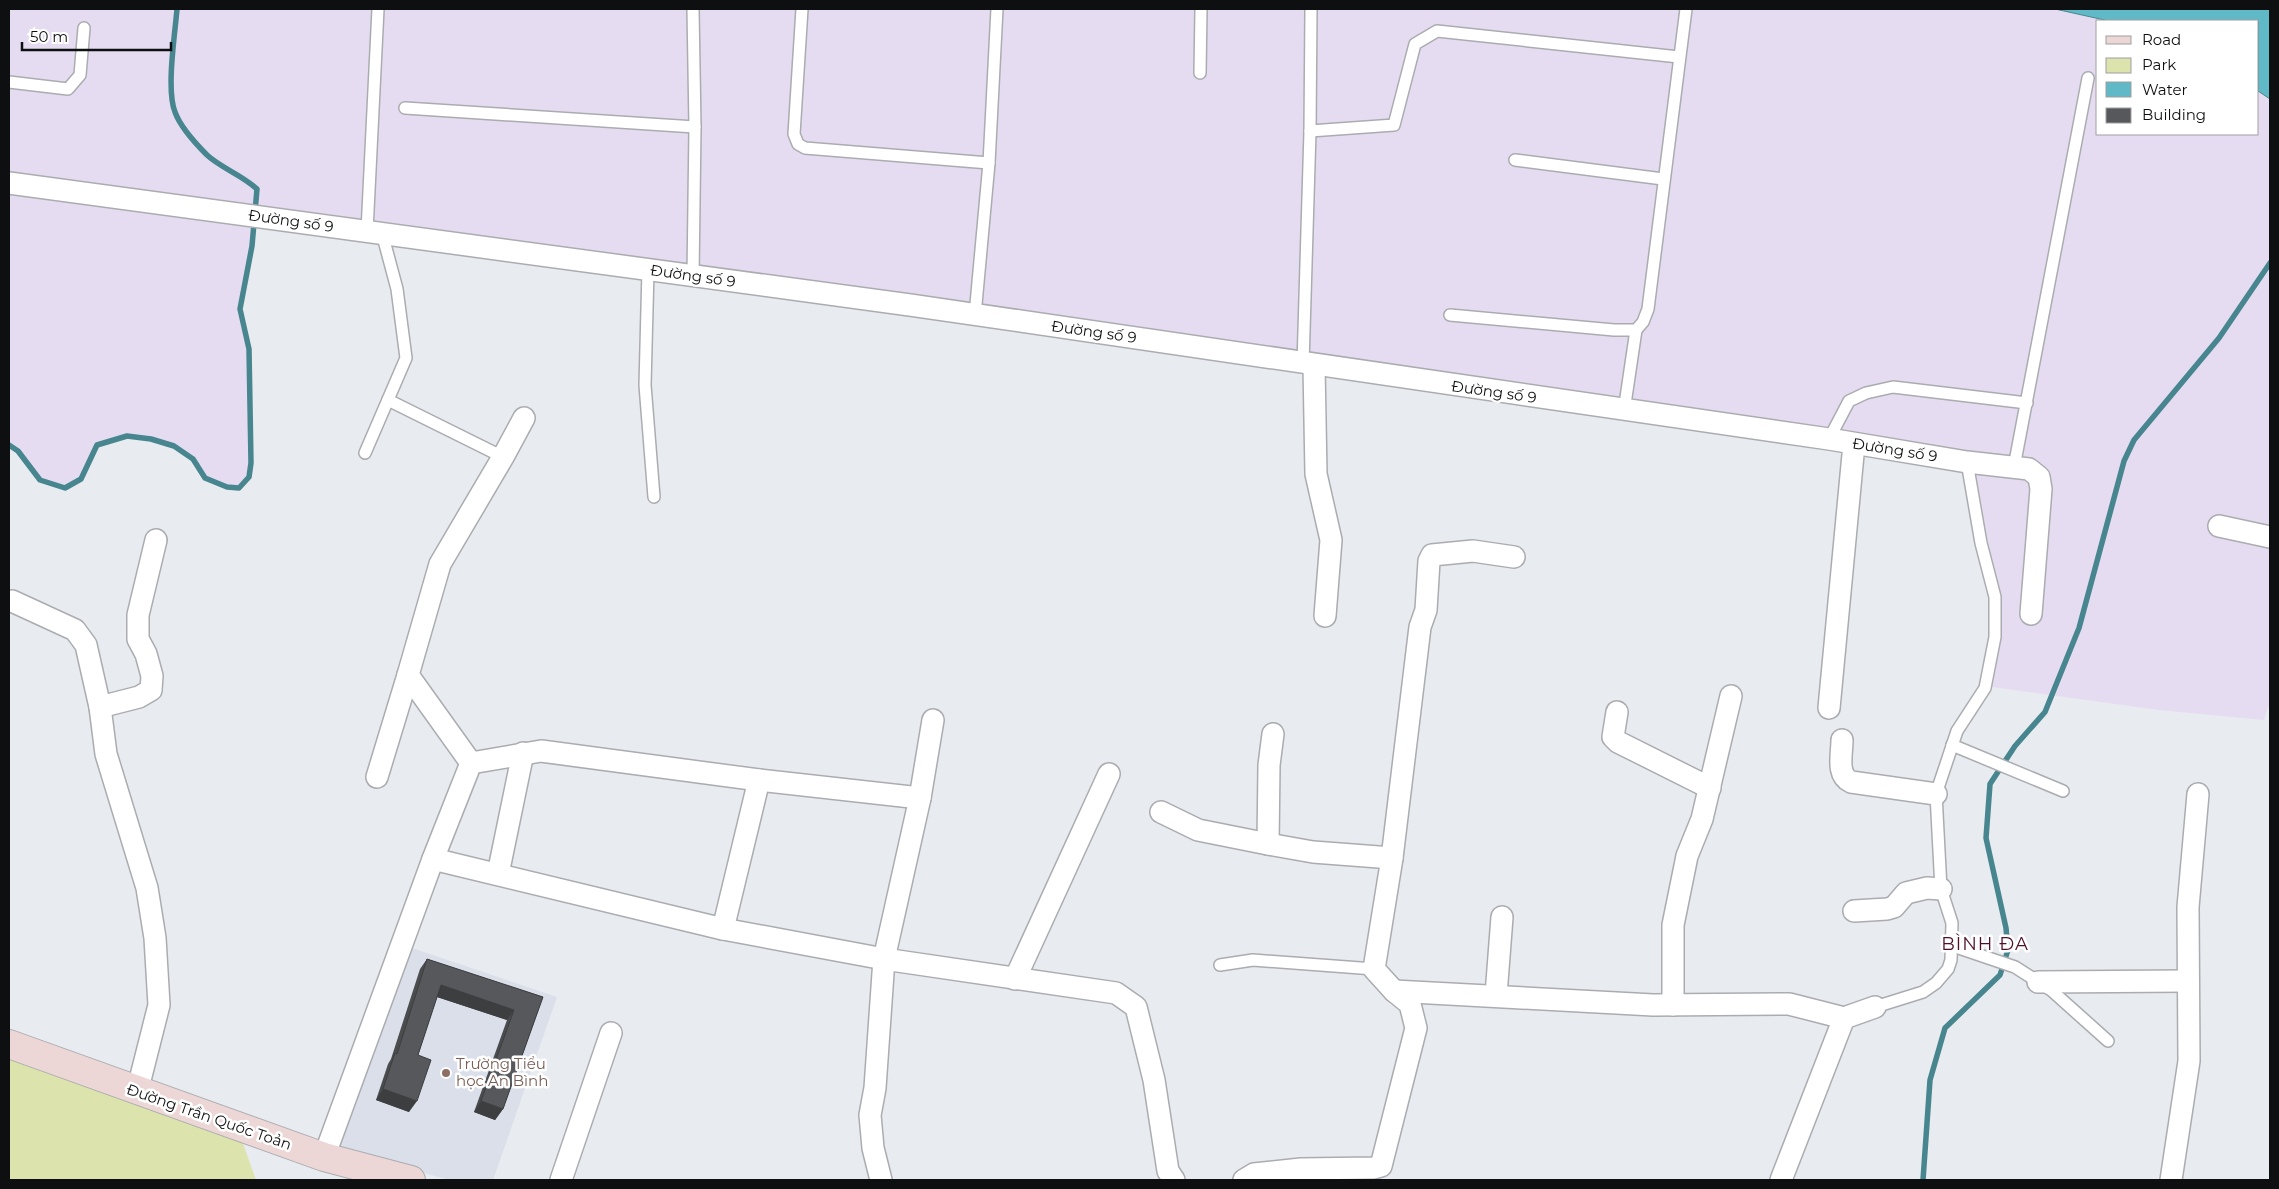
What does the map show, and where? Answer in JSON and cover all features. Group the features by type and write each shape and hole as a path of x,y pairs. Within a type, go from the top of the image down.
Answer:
{"main road":[{"name":"Đường Trần Quốc Toản","path":"9,1044 137,1092 324,1157 411,1180"}],"street":[{"name":"Đường số 9","path":"9,183 975,315 1624,411 1829,439 1967,462 2029,469 2039,477 2041,489 2030,614"},
{"path":"1309,365 1316,474 1331,540 1325,616"},
{"path":"377,777 440,564 504,457 524,418"},
{"path":"1829,708 1854,444"},
{"path":"2218,526 2270,537"},
{"path":"100,707 139,697 151,690 152,676 146,654 138,639 138,615 156,540"},
{"path":"1244,1180 1254,1174 1301,1169 1374,1168 1381,1166 1416,1028 1410,1004 1394,991 1374,969 1392,858 1420,627 1426,610 1429,561 1432,555 1473,551 1514,557"},
{"path":"12,601 75,630 82,636 86,645 100,707 106,754 147,888 155,938 159,1005 137,1092"},
{"path":"408,674 471,763"},
{"path":"1672,1005 1673,925 1687,856 1702,819 1731,696"},
{"path":"1617,712 1613,737 1618,742 1710,788"},
{"path":"881,1180 873,1148 870,1115 875,1088 884,959 920,798 933,720"},
{"path":"1268,844 1269,765 1273,734"},
{"path":"1842,740 1842,775 1845,780 1936,794"},
{"path":"471,763 541,751 759,780 920,798"},
{"path":"498,874 523,753"},
{"path":"324,1157 433,859 471,763"},
{"path":"1015,980 1109,774"},
{"path":"723,929 759,780"},
{"path":"2171,1180 2189,1061 2188,907 2198,794"},
{"path":"1161,812 1198,830 1268,844 1313,852 1392,858"},
{"path":"433,859 723,929 884,959 1015,980 1116,993 1136,1007 1154,1080 1168,1171 1174,1180"},
{"path":"1854,911 1887,909 1894,907 1906,893 1927,888 1941,889"},
{"path":"1496,995 1502,917"},
{"path":"2038,982 2188,981"},
{"path":"1394,991 1672,1005 1789,1004 1844,1018 1876,1007"},
{"path":"1781,1180 1844,1018"},
{"path":"561,1180 612,1033"}],"lane":[{"path":"365,453 406,358 397,289 374,232 378,9"},
{"path":"692,9 695,127 694,276"},
{"path":"802,9 794,134 798,144 805,148 989,163"},
{"path":"975,315 989,163 997,9"},
{"path":"1200,73 1201,9"},
{"path":"1309,365 1311,9"},
{"path":"1624,411 1636,330 1648,309 1686,9"},
{"path":"9,82 68,89 80,75 84,28"},
{"path":"1310,131 1394,125 1415,44 1436,31 1679,57"},
{"path":"2014,467 2088,78"},
{"path":"405,108 695,127"},
{"path":"1516,160 1663,180"},
{"path":"648,270 645,385 654,497"},
{"path":"1450,316 1614,330 1636,330"},
{"path":"1829,439 1849,401 1866,393 1893,388 2027,403"},
{"path":"388,400 504,457"},
{"path":"1876,1007 1923,992 1936,983 1948,968 1952,946 1952,923 1941,889 1936,794 1957,731 1984,688 1995,637 1995,598 1981,543 1967,462"},
{"path":"1952,745 2063,791"},
{"path":"1952,946 2015,967 2051,990 2108,1041"},
{"path":"1220,965 1253,960 1374,969"}],"shaded area":[{"path":"9,9 2055,9 2104,20 2096,20 2096,135 2259,135 2259,92 2270,99 2270,707 2268,707 2264,720 2159,710 1992,687 2001,643 2002,598 1988,542 1973,455 255,210 252,246 240,309 249,349 251,463 249,477 239,488 226,487 205,478 193,459 174,446 151,439 127,436 97,445 81,479 65,488 40,480 19,451 9,445"},
{"name":"Trường Tiểu học An Bình","path":"409,947 557,997 493,1180 450,1180 334,1149"}],"green space":[{"path":"9,1056 242,1141 256,1180 9,1180"}],"water":[{"path":"2055,9 2270,9 2270,99 2259,92 2259,20 2104,20"}],"building":[{"path":"427,959 543,997 503,1109 481,1101 514,1010 441,985 418,1055 431,1060 417,1101 383,1089 395,1053 397,1054"}],"waterway":[{"path":"9,445 18,451 40,480 65,488 81,479 97,445 127,436 151,439 174,446 193,459 205,478 227,487 239,488 249,477 251,463 249,349 240,309 252,246 257,189 207,155 189,135 177,117 172,102 171,90 177,9"},
{"path":"1923,1180 1930,1080 1945,1028 2000,975 2008,950 2006,928 1986,838 1990,784 2015,746 2045,712 2079,628 2124,461 2134,440 2219,338 2270,263"}],"place":[{"name":"Trường Tiểu học An Bình","path":"446,1073"}],"district":[{"name":"BÌNH ĐA","path":"1985,944"}]}
